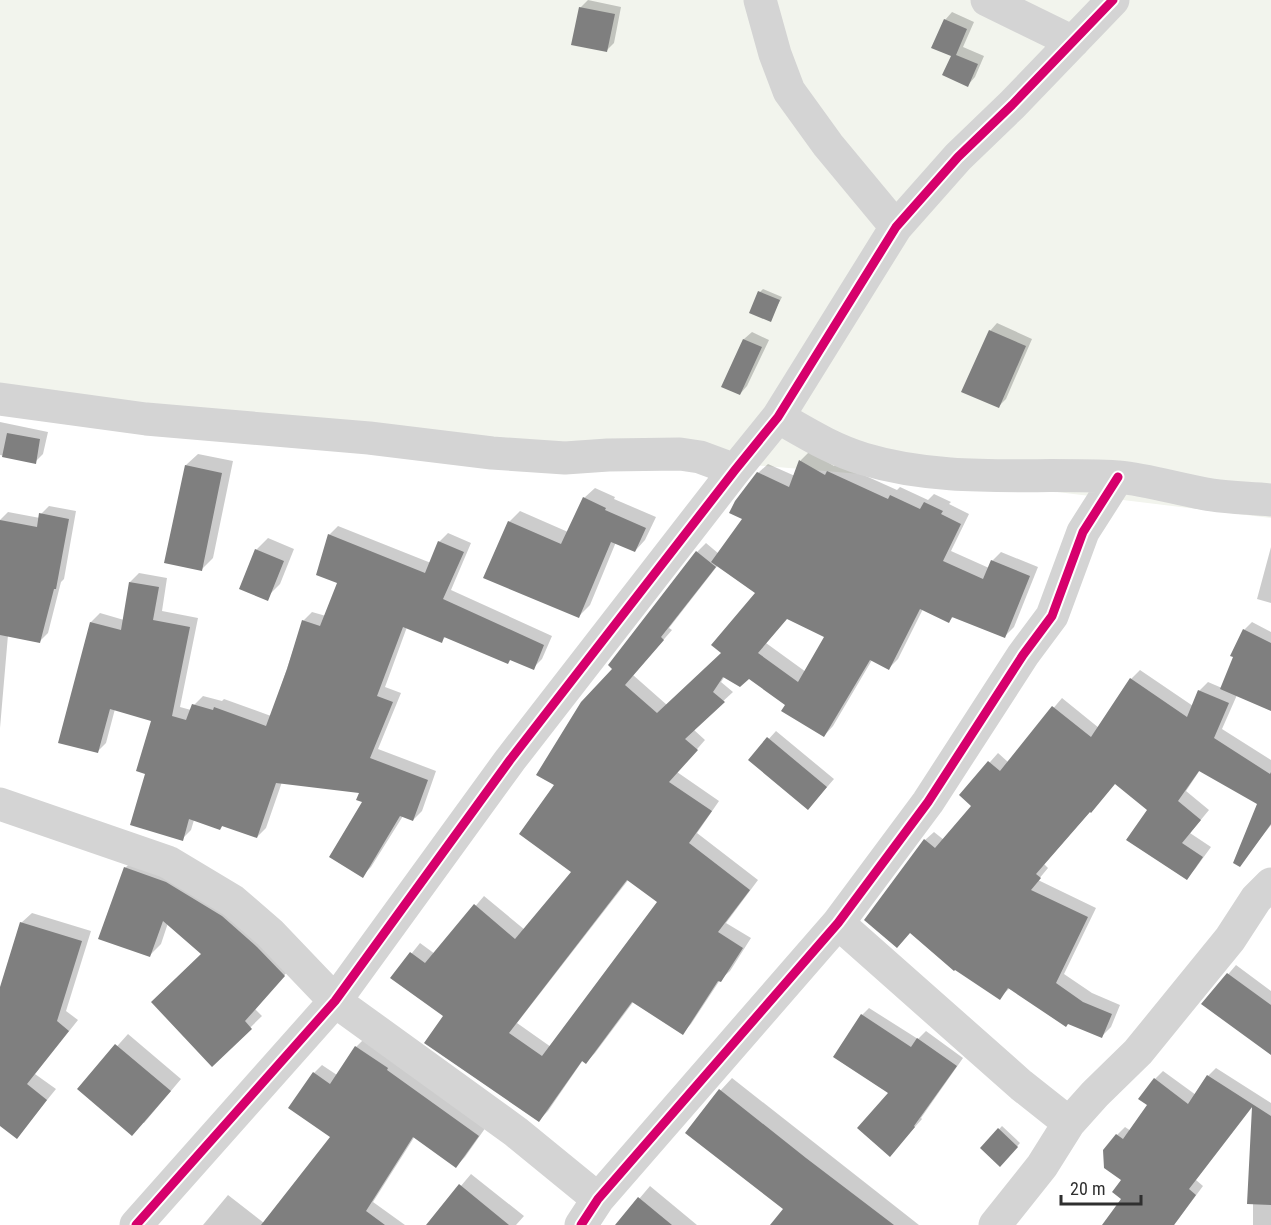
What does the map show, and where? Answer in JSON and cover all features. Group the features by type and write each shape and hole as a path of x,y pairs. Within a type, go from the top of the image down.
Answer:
{"street":[{"path":"760,0 775,54 789,91 828,145 896,228"},
{"path":"987,0 1073,42"},
{"path":"136,1225 335,1001 510,760 778,417 896,228 958,157 1113,0"},
{"path":"0,399 146,419 369,438 492,453 565,458 681,454 700,457 735,470"},
{"path":"778,417 828,446 864,459 929,472 974,476 1118,477 1149,481 1211,495 1271,500"},
{"path":"0,804 168,862 233,901 270,933 335,1001 516,1131 590,1212 838,923 928,802 1023,655 1052,616 1083,532 1118,477"},
{"path":"995,1225 1042,1166 1070,1123 1095,1094 1138,1052 1230,939 1257,899 1271,884"},
{"path":"838,923 1020,1084 1070,1123"}],"shaded area":[{"path":"0,0 1271,0 1271,518 1016,487 561,449 0,388"}],"building":[{"path":"579,7 615,14 607,52 571,45"},
{"path":"944,19 967,29 956,55 978,64 968,87 942,75 951,56 931,48"},
{"path":"758,291 780,300 771,322 749,313"},
{"path":"989,330 1026,346 999,408 961,392"},
{"path":"743,339 762,347 740,395 721,387"},
{"path":"7,433 40,439 36,464 2,457"},
{"path":"799,460 825,475 827,471 888,499 890,495 920,509 924,502 943,511 941,514 961,524 943,561 983,579 991,560 1030,576 1005,638 952,617 949,623 920,609 889,670 870,660 824,737 781,711 785,705 749,679 740,687 723,677 713,692 725,702 685,739 698,750 669,782 712,811 689,843 750,890 718,932 743,948 721,982 718,981 683,1035 632,1002 586,1064 582,1061 539,1122 424,1043 443,1016 390,978 410,952 425,963 474,904 515,939 571,872 519,834 554,785 536,775 581,702 612,669 608,665 696,551 716,567 661,637 664,640 625,685 657,713 721,653 711,645 755,593 711,562 742,519 729,513 735,501 757,472 789,487","holes":["787,619 824,637 798,682 758,653","627,880 657,902 542,1056 509,1033"]},
{"path":"185,465 222,473 202,571 164,563"},
{"path":"583,497 606,508 605,510 646,528 635,552 611,542 579,618 483,578 508,521 561,544"},
{"path":"39,513 69,519 56,589 54,589 40,643 0,635 0,520 37,527"},
{"path":"328,534 425,573 438,541 464,552 443,599 544,645 534,670 510,660 508,664 444,637 442,643 403,627 377,696 393,702 370,758 428,780 413,821 400,816 363,878 329,857 362,802 356,800 359,793 276,783 257,838 222,826 220,830 189,819 183,841 130,825 145,774 136,771 151,721 110,709 98,753 58,743 90,622 121,630 129,582 159,587 153,620 190,627 172,716 186,720 192,704 213,710 214,707 266,726 302,620 320,626 337,583 316,575"},
{"path":"255,549 284,561 268,601 239,589"},
{"path":"1243,629 1271,643 1271,711 1220,689 1233,657 1230,656"},
{"path":"1130,678 1187,717 1198,690 1229,703 1214,738 1270,774 1271,772 1271,824 1240,867 1233,863 1257,804 1199,771 1178,801 1201,820 1182,843 1203,857 1187,880 1126,840 1147,810 1115,784 1036,874 1041,878 1031,890 1088,917 1056,983 1083,1002 1112,1014 1102,1038 1068,1024 1066,1027 1008,988 1000,1000 954,971 910,933 897,948 864,920 924,839 935,848 971,806 959,795 988,761 1000,771 1052,706 1091,737"},
{"path":"767,737 827,787 808,810 748,760"},
{"path":"124,867 166,882 222,916 285,976 245,1021 252,1029 212,1067 151,1002 201,954 163,921 150,957 98,939"},
{"path":"20,922 82,941 57,1021 69,1031 27,1084 47,1100 17,1139 0,1126 0,987"},
{"path":"1227,973 1271,1005 1271,1055 1201,1004"},
{"path":"861,1014 911,1047 917,1038 957,1066 915,1127 890,1157 857,1128 888,1093 833,1057"},
{"path":"115,1044 171,1091 132,1136 77,1089"},
{"path":"355,1046 479,1136 456,1168 413,1137 366,1211 385,1225 261,1225 330,1137 288,1108 313,1072 330,1084"},
{"path":"1207,1075 1271,1116 1271,1205 1247,1204 1252,1107 1189,1189 1196,1195 1174,1225 1102,1225 1121,1199 1112,1192 1121,1180 1104,1168 1103,1150 1116,1134 1123,1139 1147,1105 1138,1099 1154,1078 1188,1104"},
{"path":"719,1089 894,1225 770,1225 783,1209 685,1133"},
{"path":"998,1128 1018,1147 1000,1167 980,1148"},
{"path":"459,1184 509,1225 426,1225"},
{"path":"638,1197 672,1225 615,1225"}],"cycle path":[{"path":"136,1225 335,1001 510,760 778,417 896,227 958,157 1012,105 1113,0"},
{"path":"581,1225 598,1199 838,923 928,802 1023,655 1052,616 1083,532 1118,477"}]}
